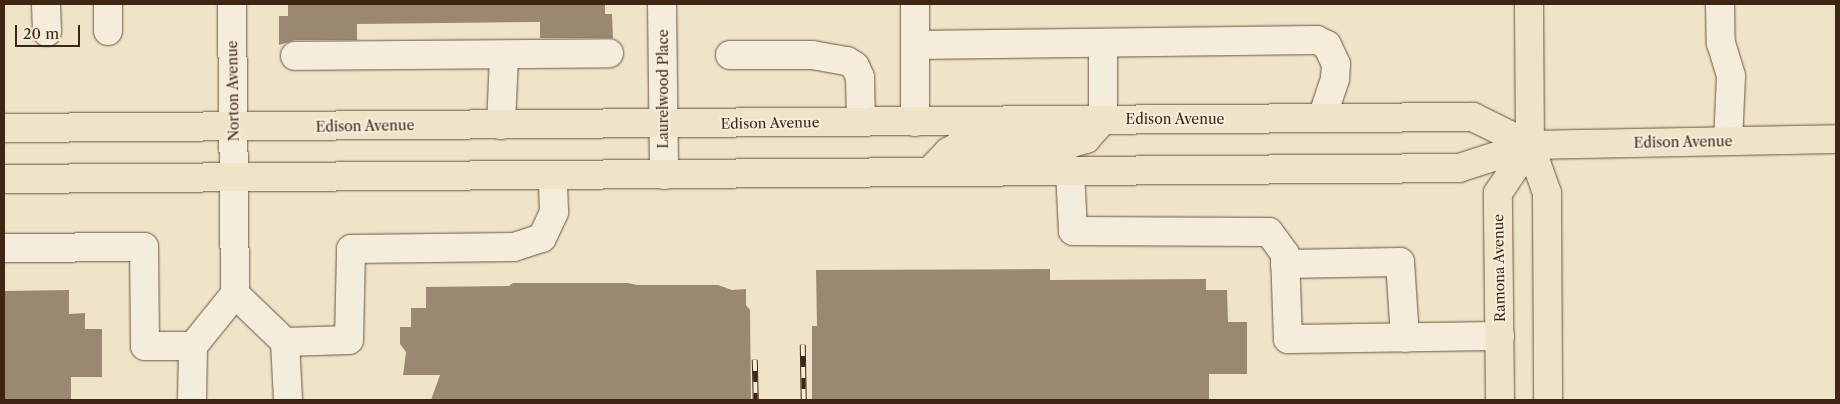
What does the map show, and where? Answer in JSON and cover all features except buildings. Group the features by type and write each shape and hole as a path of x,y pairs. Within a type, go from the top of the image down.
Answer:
{"main road":[{"path":"1529,4 1530,145 1547,193 1548,400"},
{"name":"Edison Avenue","path":"4,128 1472,117 1530,145"},
{"path":"929,172 948,152 960,145 1072,143 1086,138 1102,120"},
{"name":"Edison Avenue","path":"4,179 234,179 1459,168 1530,145 1836,139"},
{"name":"Ramona Avenue","path":"1500,400 1498,193 1530,145"}],"street":[{"path":"46,4 47,32"},
{"path":"108,4 108,31"},
{"name":"Norton Avenue","path":"232,4 235,294"},
{"name":"Laurelwood Place","path":"662,4 664,175"},
{"path":"915,4 915,122"},
{"path":"1720,4 1721,43 1731,76 1728,141"},
{"path":"915,45 1317,40 1327,45 1336,64 1335,79 1322,118"},
{"path":"1102,120 1103,43"},
{"path":"295,56 609,53"},
{"path":"501,125 504,55"},
{"path":"730,55 812,55 847,61 855,66 860,76 861,122"},
{"path":"1070,172 1073,231 1269,232 1285,254 1288,339 1500,336"},
{"path":"285,342 349,340 351,249 514,247 542,238 554,212 552,176"},
{"path":"4,248 144,247 146,346 193,346"},
{"path":"1286,264 1400,262 1405,338"},
{"path":"192,400 193,346 235,294 285,342 288,400"}],"railway":[{"path":"803,345 804,400"},
{"path":"755,360 756,400"}]}
